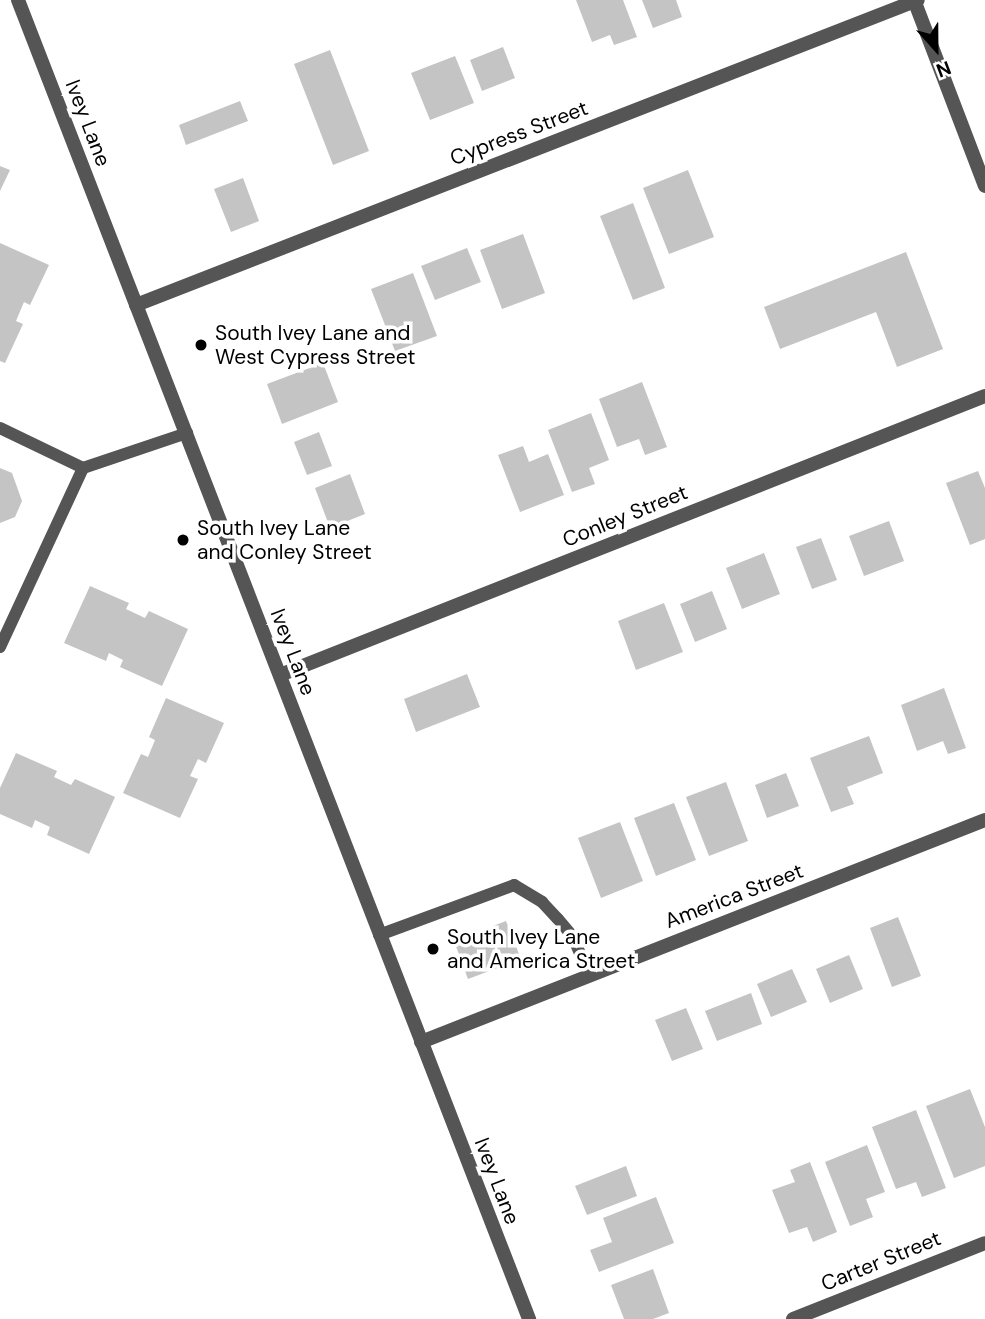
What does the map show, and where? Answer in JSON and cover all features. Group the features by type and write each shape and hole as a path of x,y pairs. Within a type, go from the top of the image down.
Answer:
{"street":[{"name":"Ivey Lane","path":"18,0 529,1319"},
{"name":"Cypress Street","path":"136,304 916,0"},
{"path":"916,0 985,186"},
{"name":"Conley Street","path":"280,675 985,396"},
{"name":"America Street","path":"421,1042 985,820"},
{"name":"Carter Street","path":"793,1319 985,1243"}],"lane":[{"path":"0,428 83,468 187,433"},
{"path":"0,647 83,468"},
{"path":"379,935 514,885 542,902 558,919 573,937 589,975"}],"building":[{"path":"576,0 623,0 637,37 614,45 610,35 592,42"},
{"path":"642,0 676,0 682,17 653,28"},
{"path":"503,47 515,78 482,91 470,60"},
{"path":"330,50 369,151 333,165 294,64"},
{"path":"455,56 474,103 430,120 411,73"},
{"path":"240,101 248,121 186,145 179,125"},
{"path":"0,166 10,170 0,191"},
{"path":"688,170 714,237 669,254 643,188"},
{"path":"243,178 259,221 231,232 214,189"},
{"path":"633,203 665,288 633,300 600,216"},
{"path":"523,234 545,293 502,309 480,250"},
{"path":"0,243 49,265 30,305 24,302 16,321 23,324 5,363 0,361"},
{"path":"467,248 481,282 435,300 421,266"},
{"path":"906,252 943,349 897,367 876,312 780,349 764,307"},
{"path":"413,273 437,336 395,351 371,289"},
{"path":"323,363 338,402 282,424 267,384"},
{"path":"642,382 667,447 645,455 639,439 617,447 599,399"},
{"path":"591,413 609,460 589,468 595,484 572,492 548,430"},
{"path":"319,432 332,466 307,475 294,442"},
{"path":"523,446 529,462 548,454 564,495 520,512 498,455"},
{"path":"0,468 12,473 22,501 15,517 0,523"},
{"path":"978,471 985,488 985,539 970,545 946,483"},
{"path":"350,474 365,514 330,528 315,488"},
{"path":"889,521 904,561 864,576 849,536"},
{"path":"821,538 837,580 812,589 796,547"},
{"path":"764,553 780,594 742,609 726,568"},
{"path":"90,586 129,603 126,609 145,618 149,611 188,629 162,686 120,667 123,660 109,653 106,661 64,643"},
{"path":"712,591 727,629 695,642 680,604"},
{"path":"664,603 683,652 636,670 618,621"},
{"path":"467,674 480,707 416,732 404,699"},
{"path":"944,688 966,748 948,754 943,741 917,751 901,705"},
{"path":"166,698 224,723 206,763 198,759 190,776 198,779 180,818 123,793 141,754 148,757 155,740 149,737"},
{"path":"869,736 883,773 847,787 854,804 831,812 810,758"},
{"path":"16,753 57,771 54,777 71,785 75,779 115,797 89,854 47,835 50,827 35,820 32,828 0,814 0,788"},
{"path":"786,773 799,806 767,818 755,785"},
{"path":"726,782 748,841 709,856 686,797"},
{"path":"674,803 696,860 656,876 634,818"},
{"path":"620,822 643,881 601,898 578,838"},
{"path":"898,917 921,976 892,987 870,928"},
{"path":"506,921 521,959 468,979 454,941"},
{"path":"849,955 863,989 830,1003 816,969"},
{"path":"792,969 807,1002 771,1017 757,984"},
{"path":"751,993 762,1024 717,1041 705,1011"},
{"path":"686,1008 703,1049 672,1061 655,1020"},
{"path":"970,1089 985,1127 985,1166 954,1178 926,1106"},
{"path":"916,1110 946,1188 922,1197 916,1182 896,1189 872,1127"},
{"path":"867,1145 885,1192 866,1199 873,1217 850,1226 825,1162"},
{"path":"810,1162 837,1232 813,1242 807,1227 789,1233 772,1190 795,1182 790,1170"},
{"path":"626,1166 637,1196 587,1215 575,1186"},
{"path":"656,1197 674,1243 599,1272 590,1250 612,1242 603,1218"},
{"path":"653,1269 669,1313 653,1319 624,1319 611,1285"}],"place":[{"name":"South Ivey Lane and West Cypress Street","path":"201,345"},
{"name":"South Ivey Lane and Conley Street","path":"183,540"},
{"name":"South Ivey Lane and America Street","path":"433,949"}]}
